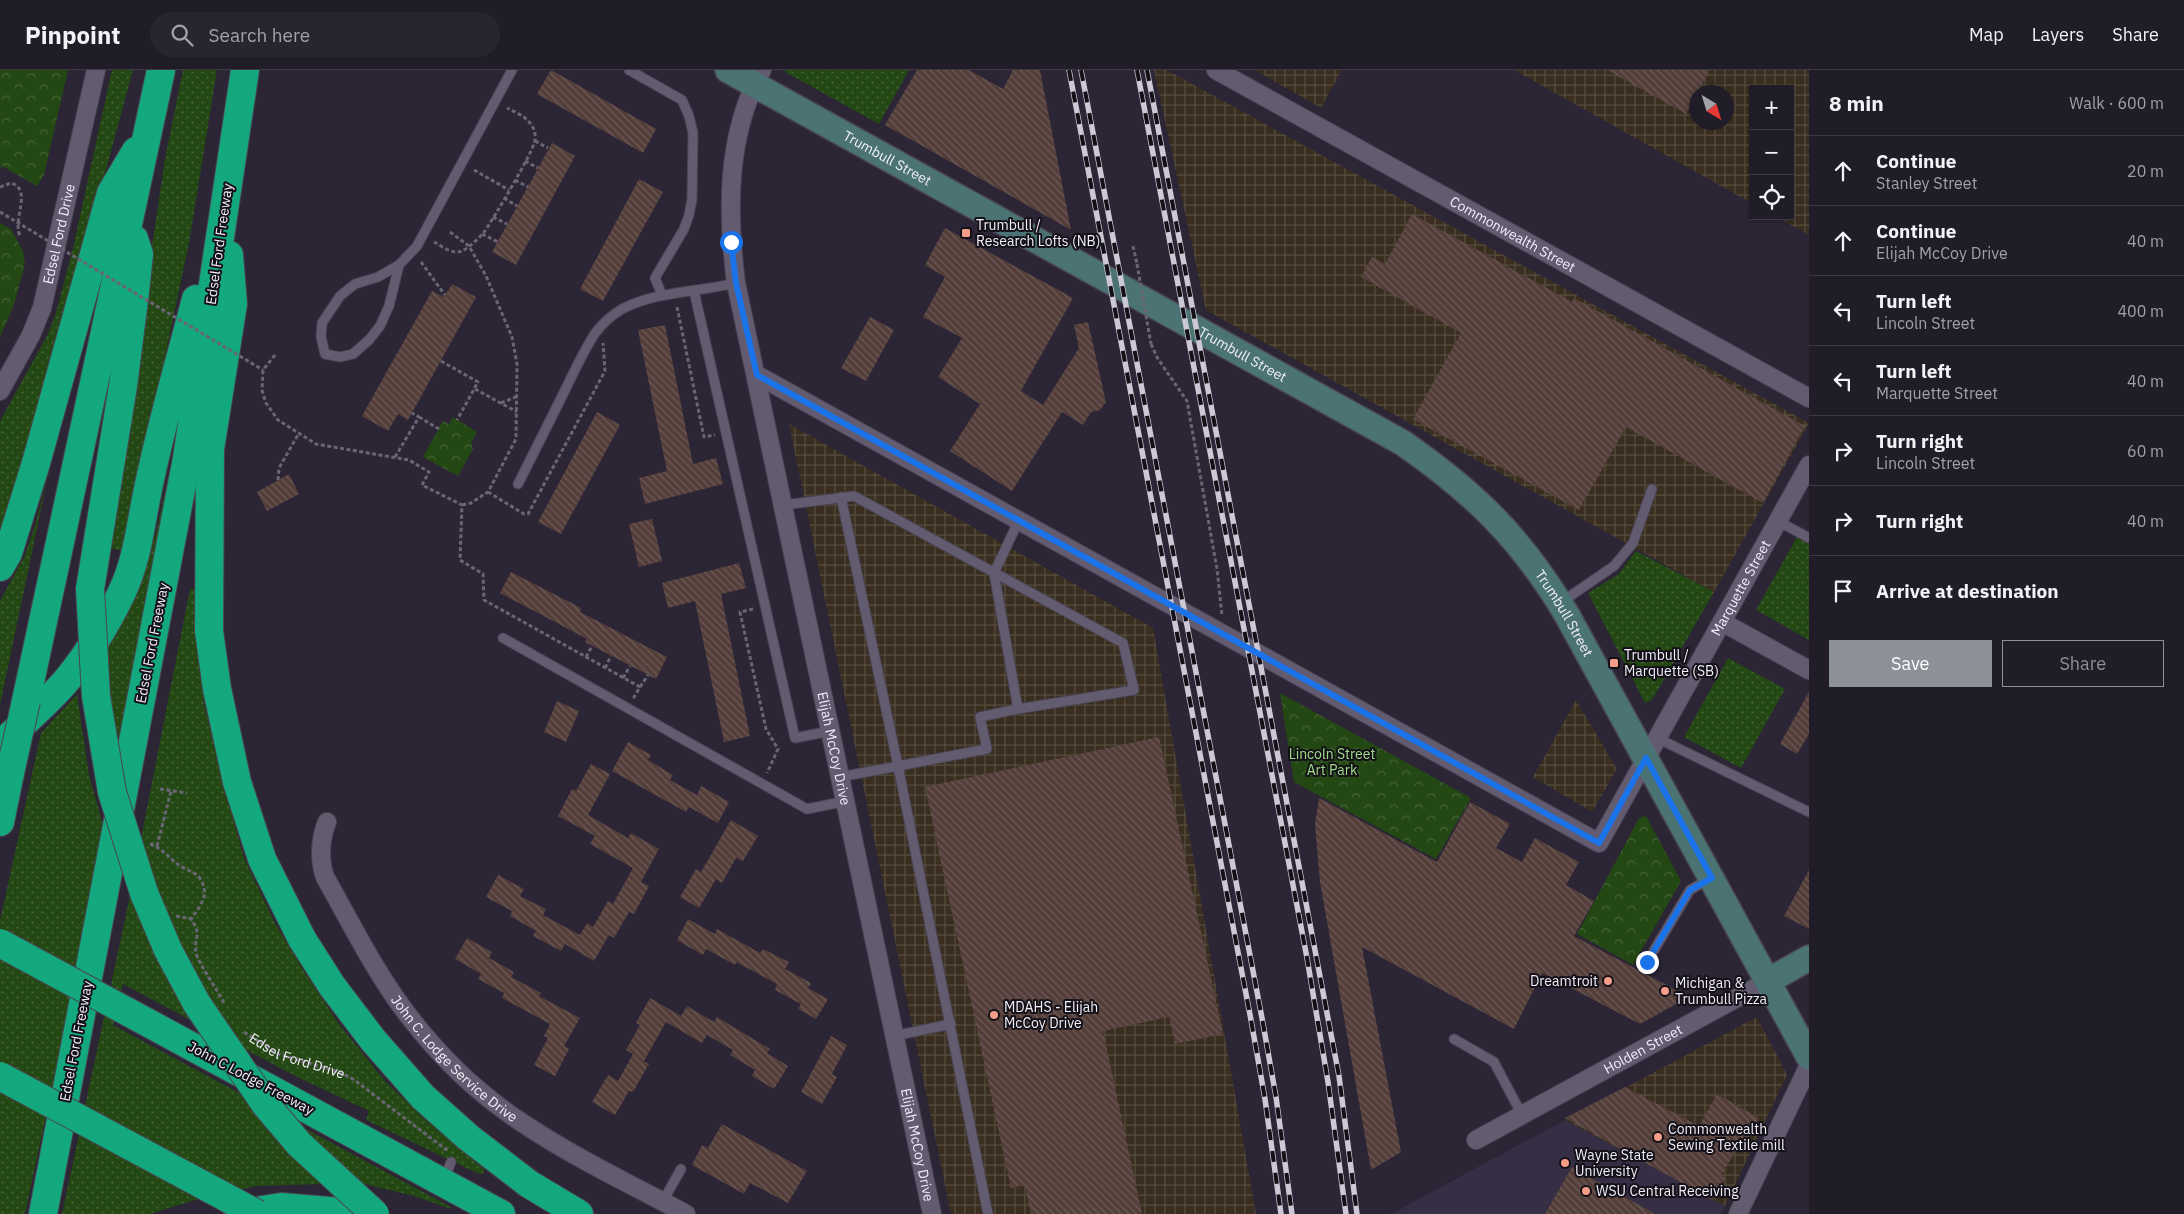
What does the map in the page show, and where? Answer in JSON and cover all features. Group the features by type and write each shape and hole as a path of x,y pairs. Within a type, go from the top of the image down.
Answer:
{"highway":[{"path":"0,822 146,132 161,70"},
{"name":"Edsel Ford Freeway","path":"43,1214 187,458 245,70"},
{"path":"0,567 8,552 36,463 111,193 146,132"},
{"path":"0,745 56,693 73,672 108,618 132,568 141,532 147,494 232,155"},
{"path":"226,203 233,304 210,449 209,631 217,688 237,782 262,858 302,939 332,986 373,1040 422,1097 478,1150 578,1214"},
{"path":"128,224 139,254 123,386 90,589 96,696 112,792 144,893 168,950 197,1004 266,1105 299,1144 375,1214"},
{"name":"John C Lodge Freeway","path":"0,943 128,1012 449,1167 501,1214"},
{"path":"0,1076 257,1214"},
{"path":"238,1214 281,1207 366,1214"}],"street":[{"name":"Edsel Ford Drive","path":"0,390 30,335 42,308 96,70"},
{"name":"Trumbull Street","path":"728,70 758,77 1403,443 1442,471 1493,515 1536,566 1652,748 1712,878 1809,1057"},
{"name":"Commonwealth Street","path":"1216,70 1809,398"},
{"name":"Elijah McCoy Drive","path":"758,77 740,129 731,185 731,234 736,283 757,375 932,1214"},
{"path":"757,375 1224,633"},
{"name":"Marquette Street","path":"1224,633 1599,843 1809,465"},
{"path":"1722,622 1809,670"},
{"name":"John C. Lodge Service Drive","path":"327,822 322,837 321,865 325,877 387,984 411,1019 436,1048 463,1076 524,1124 686,1214"},
{"name":"Holden Street","path":"1476,1140 1809,958"},
{"path":"1738,1214 1809,1065"}],"lane":[{"path":"399,265 388,306 380,326 369,340 353,354 340,357 325,354 321,337 322,323 340,296 355,284 378,277 399,265 417,246 512,70"},
{"path":"629,70 682,100 689,116 693,133 692,199 689,215 684,229 655,278 662,295"},
{"path":"518,484 595,333 605,321 621,310 662,295 736,283"},
{"path":"694,291 795,738 830,732"},
{"path":"1560,603 1614,566 1633,543 1652,488"},
{"path":"784,505 854,496 1122,643 1134,690 980,717 987,749 840,777"},
{"path":"841,498 898,766 988,1214"},
{"path":"1018,520 994,573 1018,709"},
{"path":"1778,522 1809,538"},
{"path":"503,638 807,809 846,801"},
{"path":"1652,748 1809,812"},
{"path":"1647,962 1690,890 1712,878"},
{"path":"894,1036 950,1024"},
{"path":"1454,1039 1494,1062 1522,1115"},
{"path":"663,1201 681,1169"}],"path":[{"path":"434,242 452,252 462,251 469,246 482,234 515,180 535,141 534,130 526,118 507,108"},
{"path":"535,141 548,148"},
{"path":"525,161 538,168"},
{"path":"474,170 509,190"},
{"path":"515,180 528,187"},
{"path":"0,187 11,183 18,186 21,191 22,199 16,228 20,236"},
{"path":"504,198 517,206"},
{"path":"0,212 263,370"},
{"path":"493,217 508,224"},
{"path":"275,355 263,370 262,390 266,403 278,420 316,444 409,460 429,472 422,485 462,505 471,503 488,492 516,439 517,364 512,337 496,296 469,246 450,232"},
{"path":"482,234 498,242"},
{"path":"1133,246 1151,344 1158,359 1187,401 1217,569 1224,633"},
{"path":"420,262 445,295"},
{"path":"669,308 696,303"},
{"path":"677,307 704,437 719,434"},
{"path":"488,492 524,514 528,514 606,370 603,339"},
{"path":"441,361 478,382 457,420"},
{"path":"475,389 517,412"},
{"path":"500,403 518,396"},
{"path":"412,414 439,429"},
{"path":"395,457 419,417"},
{"path":"278,480 278,468 299,433"},
{"path":"462,505 460,560 483,574 484,600 640,688"},
{"path":"755,607 740,612 766,729 778,749 762,784"},
{"path":"586,657 592,646"},
{"path":"604,668 611,656"},
{"path":"623,678 630,666"},
{"path":"628,708 648,675"},
{"path":"160,789 187,793"},
{"path":"157,846 171,792"},
{"path":"148,854 149,837"},
{"path":"150,844 157,846 177,864 198,876 206,893 191,919"},
{"path":"167,918 176,916 191,919 196,926 198,935 196,952 228,1010"},
{"name":"Edsel Ford Drive","path":"241,1030 278,1054 339,1072 353,1079 449,1167"}],"shaded area":[{"path":"1154,70 1167,70 1809,423 1714,592 1206,310"},
{"path":"1255,70 1342,70 1321,108"},
{"path":"1514,70 1809,70 1809,235 1782,220 1794,220 1794,85 1749,85 1749,202"},
{"path":"789,424 1153,628 1256,1214 951,1214"},
{"path":"1576,700 1617,769 1592,812 1533,777"},
{"path":"1757,1017 1787,1075 1725,1206 1565,1120"},
{"name":"Wayne State University","path":"1565,1120 1725,1206 1721,1214 1391,1214"}],"green space":[{"path":"0,70 68,70 44,175 37,186 2,166 0,169"},
{"path":"112,70 133,70 53,366 0,536 0,421 47,336 56,313 73,248"},
{"path":"183,70 217,70 189,243 129,527 122,551 107,547 165,159"},
{"path":"786,70 909,70 879,124 785,72"},
{"path":"0,223 11,229 23,251 25,264 14,305 0,337"},
{"path":"453,417 477,432 471,443 473,449 458,476 423,457 443,421 449,424"},
{"path":"48,476 0,705 0,601 24,557 34,529"},
{"path":"168,476 170,477 117,751 105,649 143,571 156,533"},
{"path":"1797,537 1809,544 1809,640 1756,610"},
{"path":"1636,551 1714,592 1652,700 1645,703 1588,593 1619,574"},
{"path":"190,589 195,589 198,657 204,702 220,772 244,858 276,925 339,1024 386,1082 428,1122 485,1170 482,1174 477,1173 366,1120 369,1111 293,1075 123,984 113,1025 451,1207 451,1209 414,1196 360,1183 256,1186 199,1199 150,1214 62,1214 128,905"},
{"path":"1728,658 1785,689 1741,768 1684,737"},
{"name":"Lincoln Street Art Park","path":"1280,693 1471,798 1436,859 1294,782"},
{"path":"77,694 89,775 106,836 25,1214 0,1214 0,921 41,733"},
{"path":"1646,816 1681,881 1633,965 1577,934 1639,818"}],"building":[{"path":"551,70 656,129 643,153 537,94"},
{"path":"917,70 969,70 1003,89 1013,70 1040,70 1071,230 885,125"},
{"path":"1607,70 1710,70 1702,85 1689,85 1689,108 1686,114"},
{"path":"552,143 575,156 516,265 492,252"},
{"path":"639,179 663,192 603,301 580,289"},
{"path":"1412,214 1572,302 1574,298 1805,426 1763,503 1626,427 1579,510 1413,419 1461,333 1361,277 1372,257 1385,264"},
{"path":"945,228 1073,298 1021,391 1043,405 1079,348 1074,325 1088,322 1106,402 1100,410 1091,412 1083,425 1062,412 1012,491 950,451 980,404 938,377 962,338 923,317 945,277 925,265"},
{"path":"452,284 476,297 408,420 398,414 388,431 362,416 432,291 444,297"},
{"path":"870,317 894,330 866,381 841,368"},
{"path":"665,325 693,464 716,458 723,484 645,504 639,478 667,471 638,330"},
{"path":"597,412 620,425 561,534 538,522"},
{"path":"289,474 299,494 267,511 257,492"},
{"path":"652,519 662,561 639,567 629,524"},
{"path":"739,563 746,588 721,594 750,736 724,742 695,601 668,608 662,583"},
{"path":"511,572 581,608 580,612 667,657 656,679 585,642 587,639 500,593"},
{"path":"1809,692 1809,734 1797,754 1780,744"},
{"path":"557,701 579,711 566,742 544,732"},
{"path":"1159,737 1223,1034 1175,1044 1169,1017 1103,1031 1142,1214 1031,1214 1025,1185 1011,1188 925,787"},
{"path":"628,742 651,755 648,760 673,775 670,780 697,795 701,786 729,802 718,823 689,807 686,812 612,771"},
{"path":"591,764 610,774 588,815 628,838 631,833 659,849 641,882 649,886 634,914 629,912 614,938 609,935 594,961 565,944 561,951 533,936 536,931 510,916 512,911 486,897 498,875 524,889 520,896 546,909 543,915 580,935 587,923 593,927 608,901 613,904 633,868 590,844 595,836 558,816 572,789 576,791"},
{"name":"Dreamtroit","path":"1319,798 1437,862 1470,802 1510,824 1496,848 1522,862 1535,838 1579,862 1566,885 1594,901 1574,936 1689,997 1640,1024 1542,973 1514,1029 1362,947 1401,1152 1371,1170 1320,882 1315,824"},
{"path":"731,820 758,836 743,861 736,858 722,883 716,879 699,908 680,897 696,869 701,872"},
{"path":"1809,870 1809,929 1784,916"},
{"path":"688,919 715,934 717,929 760,953 763,949 789,962 785,969 811,983 808,988 828,999 816,1019 798,1009 801,1004 775,990 777,984 736,962 735,965 706,949 703,955 677,940"},
{"path":"467,938 492,952 489,958 514,972 511,977 541,993 539,996 580,1018 564,1046 569,1049 555,1076 534,1065 548,1038 544,1036 550,1024 502,998 504,993 478,979 481,974 455,959"},
{"path":"650,998 681,1016 687,1006 714,1022 717,1017 770,1049 767,1053 788,1066 774,1089 752,1076 755,1070 730,1055 733,1050 707,1035 702,1043 666,1022 644,1061 649,1064 633,1092 629,1091 615,1115 592,1102 608,1075 618,1081 633,1054 626,1050 640,1025 636,1023"},
{"path":"831,1036 847,1045 832,1074 837,1077 822,1104 801,1092"},
{"name":"Commonwealth Sewing Textile mill","path":"1625,1087 1699,1126 1717,1094 1759,1118 1741,1150 1737,1148 1721,1176 1725,1178 1712,1200 1565,1118"},
{"path":"722,1124 807,1171 788,1203 750,1183 744,1194 692,1165 702,1145 708,1148"},
{"name":"WSU Central Receiving","path":"1572,1167 1655,1214 1545,1214"}],"railway":[{"path":"1069,70 1251,1020 1265,1099 1281,1214"},
{"path":"1081,70 1262,1018 1276,1097 1292,1214"},
{"path":"1137,70 1307,958 1328,1082 1346,1214"},
{"path":"1147,70 1339,1076 1357,1214"}],"place":[{"name":"Trumbull / Research Lofts (NB)","path":"966,233"},
{"name":"Trumbull / Marquette (SB)","path":"1614,663"},
{"name":"Dreamtroit","path":"1608,981"},
{"name":"Michigan & Trumbull Pizza","path":"1665,991"},
{"name":"MDAHS - Elijah McCoy Drive","path":"994,1015"},
{"name":"Commonwealth Sewing Textile mill","path":"1658,1137"},
{"name":"Wayne State University","path":"1565,1163"},
{"name":"WSU Central Receiving","path":"1586,1191"}],"route":[{"path":"731,242 736,283 757,375 1599,843 1646,758 1712,878 1690,890 1647,962"}]}
